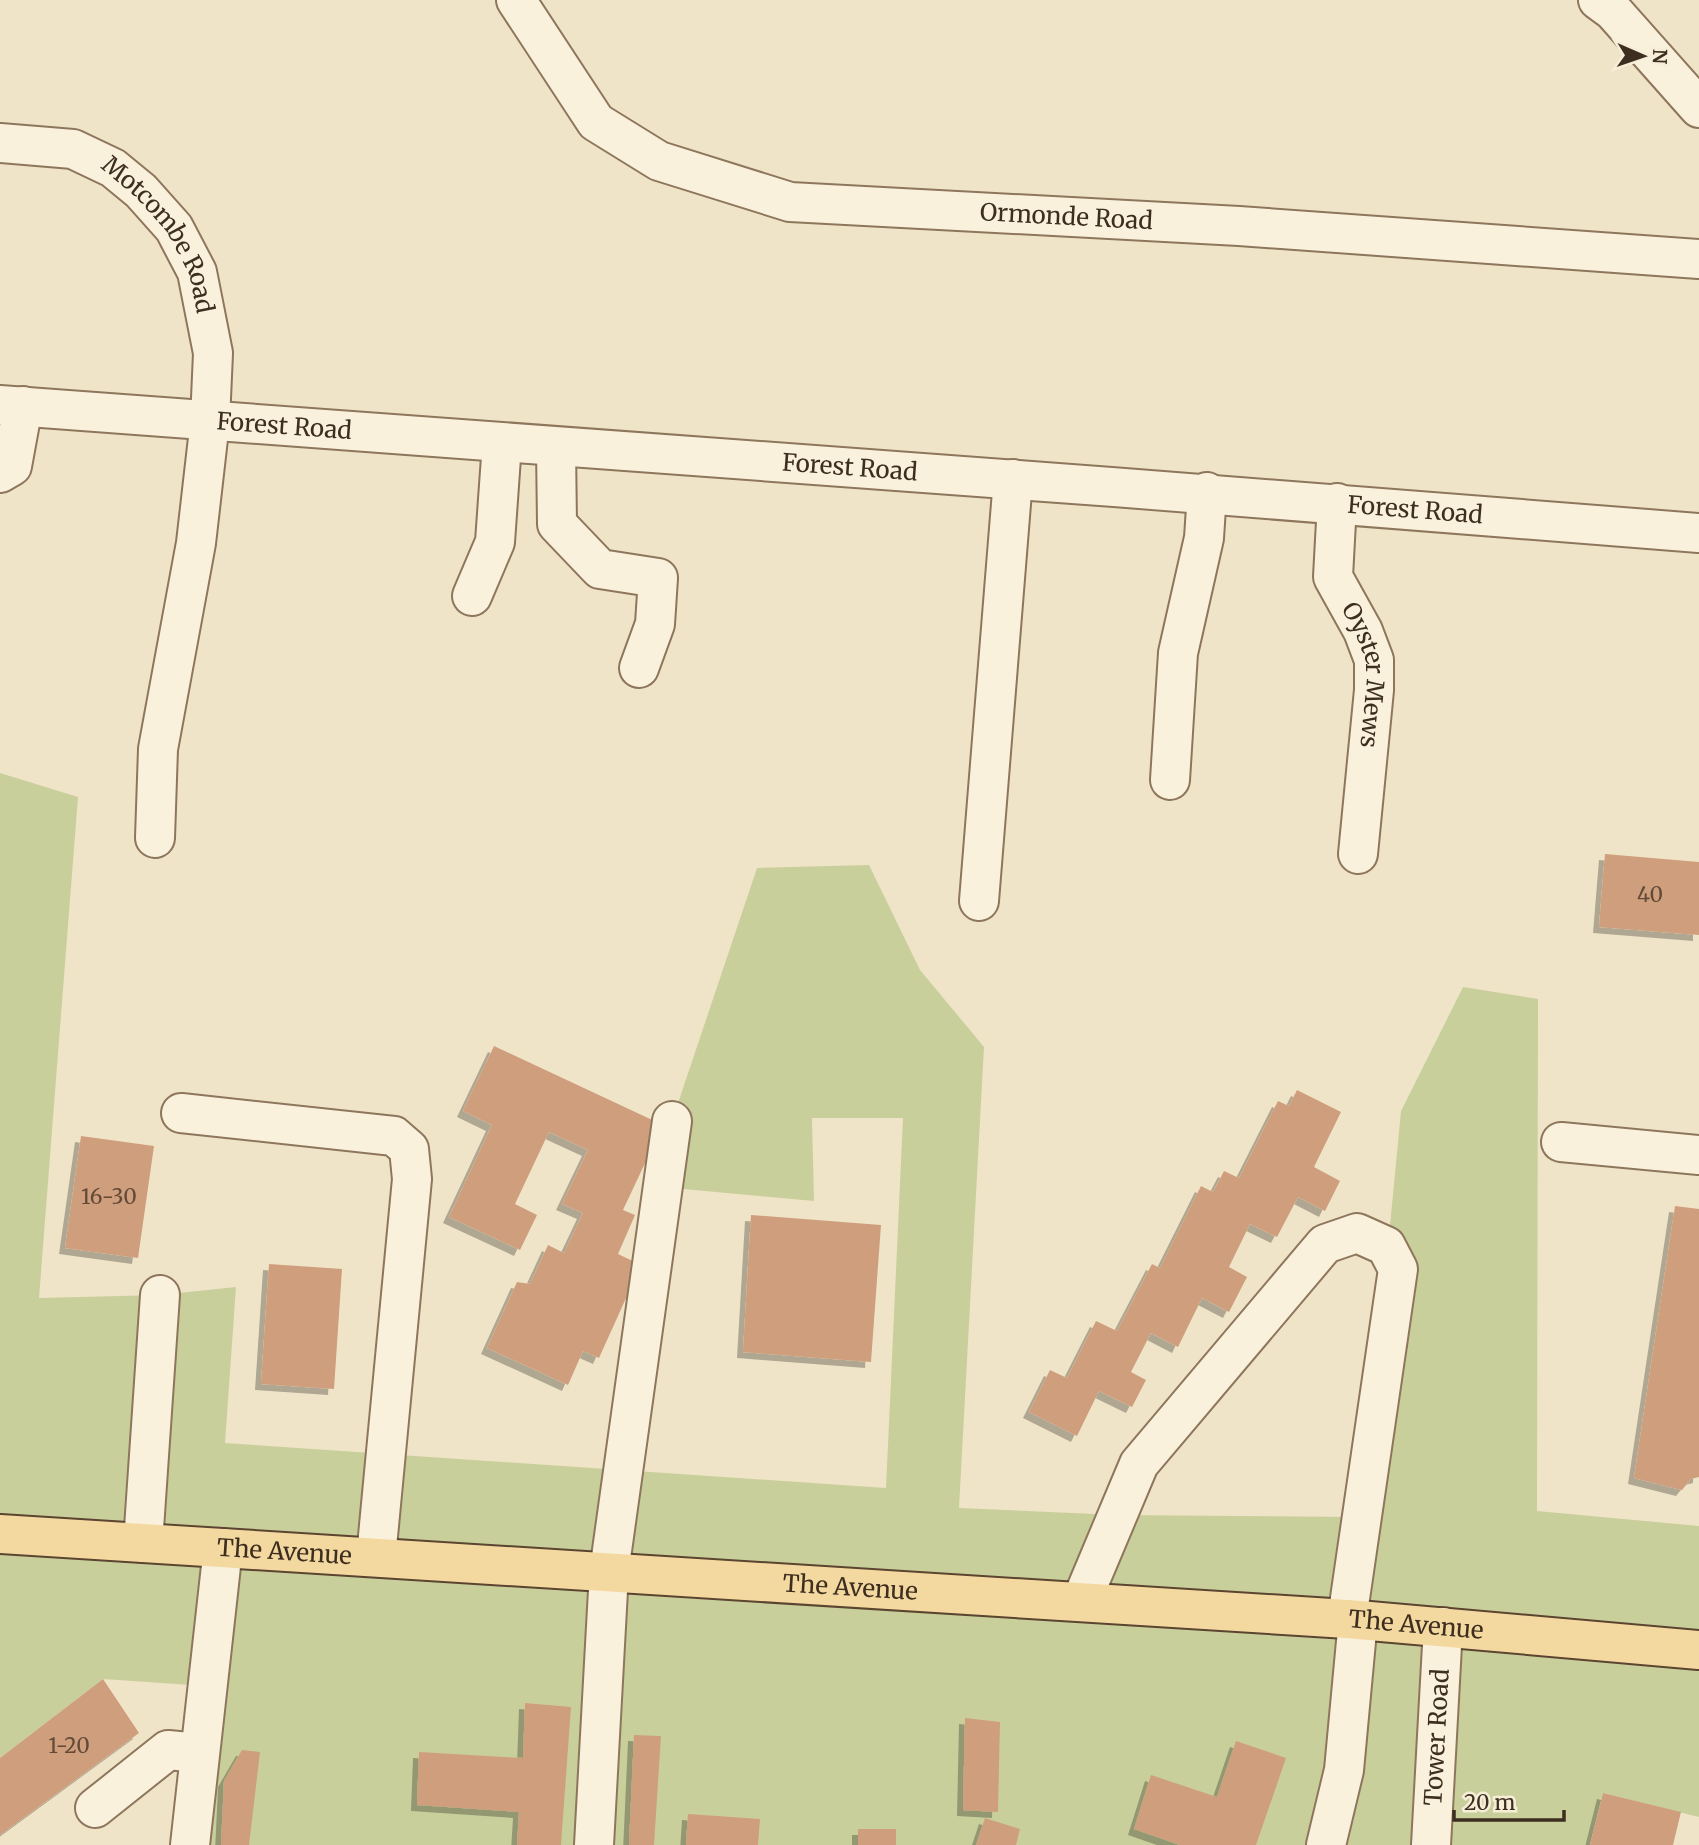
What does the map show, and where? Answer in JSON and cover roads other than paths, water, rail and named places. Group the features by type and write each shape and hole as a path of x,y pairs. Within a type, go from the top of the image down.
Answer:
{"main road":[{"name":"The Avenue","path":"0,1534 1353,1620 1699,1650"}],"street":[{"name":"Ormonde Road","path":"516,0 596,122 659,161 790,202 1239,226 1699,259"},
{"path":"1598,0 1612,11 1699,108"},
{"name":"Motcombe Road","path":"0,143 74,149 113,167 141,191 174,228 197,272 213,353 210,421 196,543 159,749 155,838"},
{"path":"0,473 12,466 12,405"},
{"name":"Forest Road","path":"12,405 556,447 1207,492 1699,533"},
{"path":"472,596 495,542 502,443"},
{"path":"556,447 557,524 600,569 658,578 655,624 639,668"},
{"path":"979,901 1013,479"},
{"path":"1170,780 1178,653 1204,538 1207,492"},
{"name":"Oyster Mews","path":"1337,503 1333,577 1363,631 1374,660 1374,690 1358,854"},
{"path":"181,1113 394,1136 409,1149 412,1179 376,1557"},
{"path":"594,1845 609,1572 672,1121"},
{"path":"1561,1142 1699,1155"},
{"path":"1081,1602 1139,1464 1325,1244 1357,1233 1386,1246 1398,1269 1353,1620 1344,1770 1326,1845"},
{"path":"143,1542 160,1295"},
{"path":"190,1845 223,1548"},
{"name":"Tower Road","path":"1431,1845 1443,1627"},
{"path":"94,1808 168,1750 199,1753"}]}
